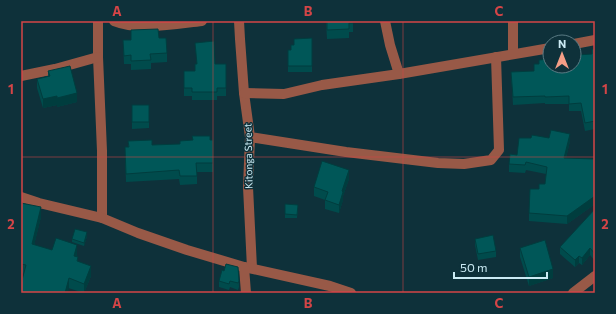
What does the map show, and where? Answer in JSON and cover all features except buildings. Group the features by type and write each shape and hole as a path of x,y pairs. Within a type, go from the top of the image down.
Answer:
{"street":[{"path":"98,21 102,151 102,218"},
{"path":"114,21 132,26 166,26 202,21"},
{"name":"Kitonga Street","path":"239,21 244,93 250,137 248,187 248,267 246,293"},
{"path":"385,21 390,45 399,74"},
{"path":"513,21 513,54"},
{"path":"582,42 595,40"},
{"path":"244,93 284,94 322,85 399,74 542,49"},
{"path":"21,76 98,57"},
{"path":"250,137 346,152 438,163 464,164 491,160 499,150 496,57"},
{"path":"21,197 39,203 102,218 138,233 187,250 248,267 330,286 351,293"},
{"path":"573,293 595,276"}]}
